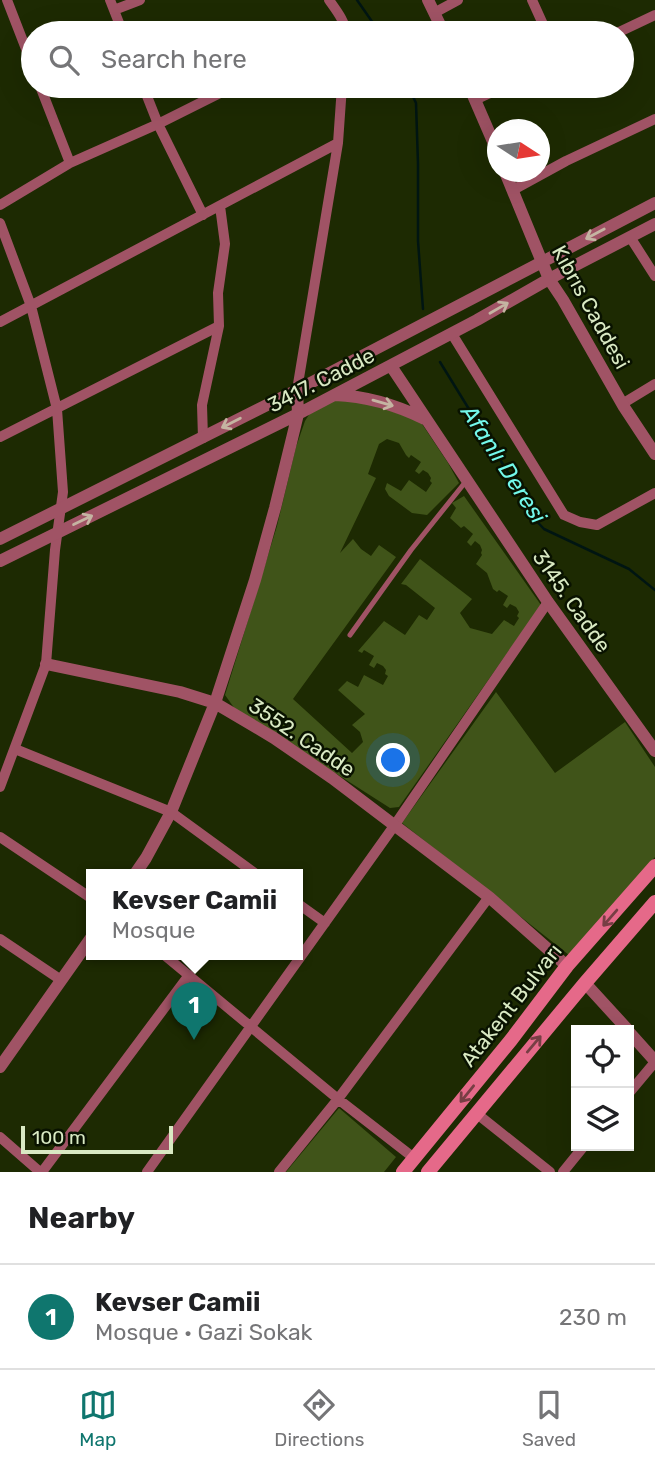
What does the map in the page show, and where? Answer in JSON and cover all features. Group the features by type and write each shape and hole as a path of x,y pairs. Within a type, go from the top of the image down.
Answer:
{"main road":[{"name":"Atakent Bulvarı","path":"403,1172 511,1040 567,966 655,866"},
{"name":"Atakent Bulvarı","path":"428,1172 655,902"}],"street":[{"path":"7,0 21,36"},
{"path":"112,5 139,0"},
{"path":"329,0 341,21"},
{"path":"428,0 439,21"},
{"path":"435,13 458,0"},
{"path":"532,0 542,21"},
{"path":"634,25 655,15"},
{"path":"45,98 70,163"},
{"path":"148,98 203,215"},
{"path":"0,205 70,163 209,98"},
{"path":"138,869 171,812 215,703 275,509 298,414 297,390 338,143 341,98"},
{"path":"479,98 475,100 487,128"},
{"path":"513,190 566,161 655,119"},
{"path":"0,322 338,143"},
{"name":"Kıbrıs Caddesi","path":"509,182 549,279 622,404 655,454"},
{"name":"3417. Cadde","path":"0,539 297,390 655,202"},
{"path":"203,438 202,405 219,326 218,293 225,244 220,206"},
{"path":"0,223 31,306 57,409 63,492 55,550 46,664 0,787"},
{"name":"3417. Cadde","path":"0,561 335,395 655,224"},
{"path":"631,237 655,276"},
{"path":"0,437 219,326"},
{"path":"452,334 564,515 597,525 655,493"},
{"name":"3145. Cadde","path":"391,366 548,601 655,751"},
{"path":"622,404 655,384"},
{"path":"335,395 380,401 428,421"},
{"path":"303,954 548,601"},
{"name":"3552. Cadde","path":"46,664 180,692 215,703 274,738 332,778 489,897 567,966"},
{"path":"15,749 171,812 249,869"},
{"path":"0,837 86,895"},
{"path":"279,1172 338,1099 489,897"},
{"path":"303,908 325,923"},
{"path":"0,939 61,980"},
{"path":"0,1067 86,945"},
{"path":"170,960 338,1099 414,1158"},
{"path":"147,1172 298,960"},
{"path":"0,1137 41,1172 189,975"},
{"path":"585,983 623,1025"},
{"path":"633,1088 655,1061 634,1038"},
{"path":"476,1113 550,1172"},
{"path":"563,1172 580,1151"}],"lane":[{"path":"350,635 411,550 467,480"}],"green space":[{"path":"335,397 357,399 420,421 459,483 427,515 412,513 389,496 385,489 387,483 401,491 409,480 426,492 432,483 431,478 423,470 419,474 415,471 421,462 411,455 409,458 399,443 387,439 379,444 368,474 376,478 340,553 353,539 371,556 379,545 396,557 293,699 352,753 363,742 360,732 352,725 365,714 338,690 347,681 358,687 364,675 383,685 388,676 385,674 386,670 377,663 374,668 369,665 374,656 364,650 362,653 358,651 384,621 405,635 419,615 427,620 435,608 401,584 420,559 472,599 460,613 470,628 492,634 504,620 514,626 519,618 516,607 510,604 507,608 503,605 508,596 493,589 487,573 476,564 482,555 480,545 475,541 471,546 467,542 473,534 450,518 456,508 452,503 464,496 541,605 399,807 390,808 235,709 225,695 277,526 305,421 312,410"},
{"path":"496,692 555,773 625,722 655,767 655,857 569,955 402,823"},
{"path":"339,1108 396,1157 384,1172 286,1172"}],"waterway":[{"name":"Afanlı Deresi","path":"357,0 372,21"},
{"name":"Afanlı Deresi","path":"414,98 416,103 418,241 423,309"},
{"name":"Afanlı Deresi","path":"440,362 520,492 529,513 544,529 629,569 655,590"}],"place":[{"name":"Kevser Camii","path":"194,1040"}]}
